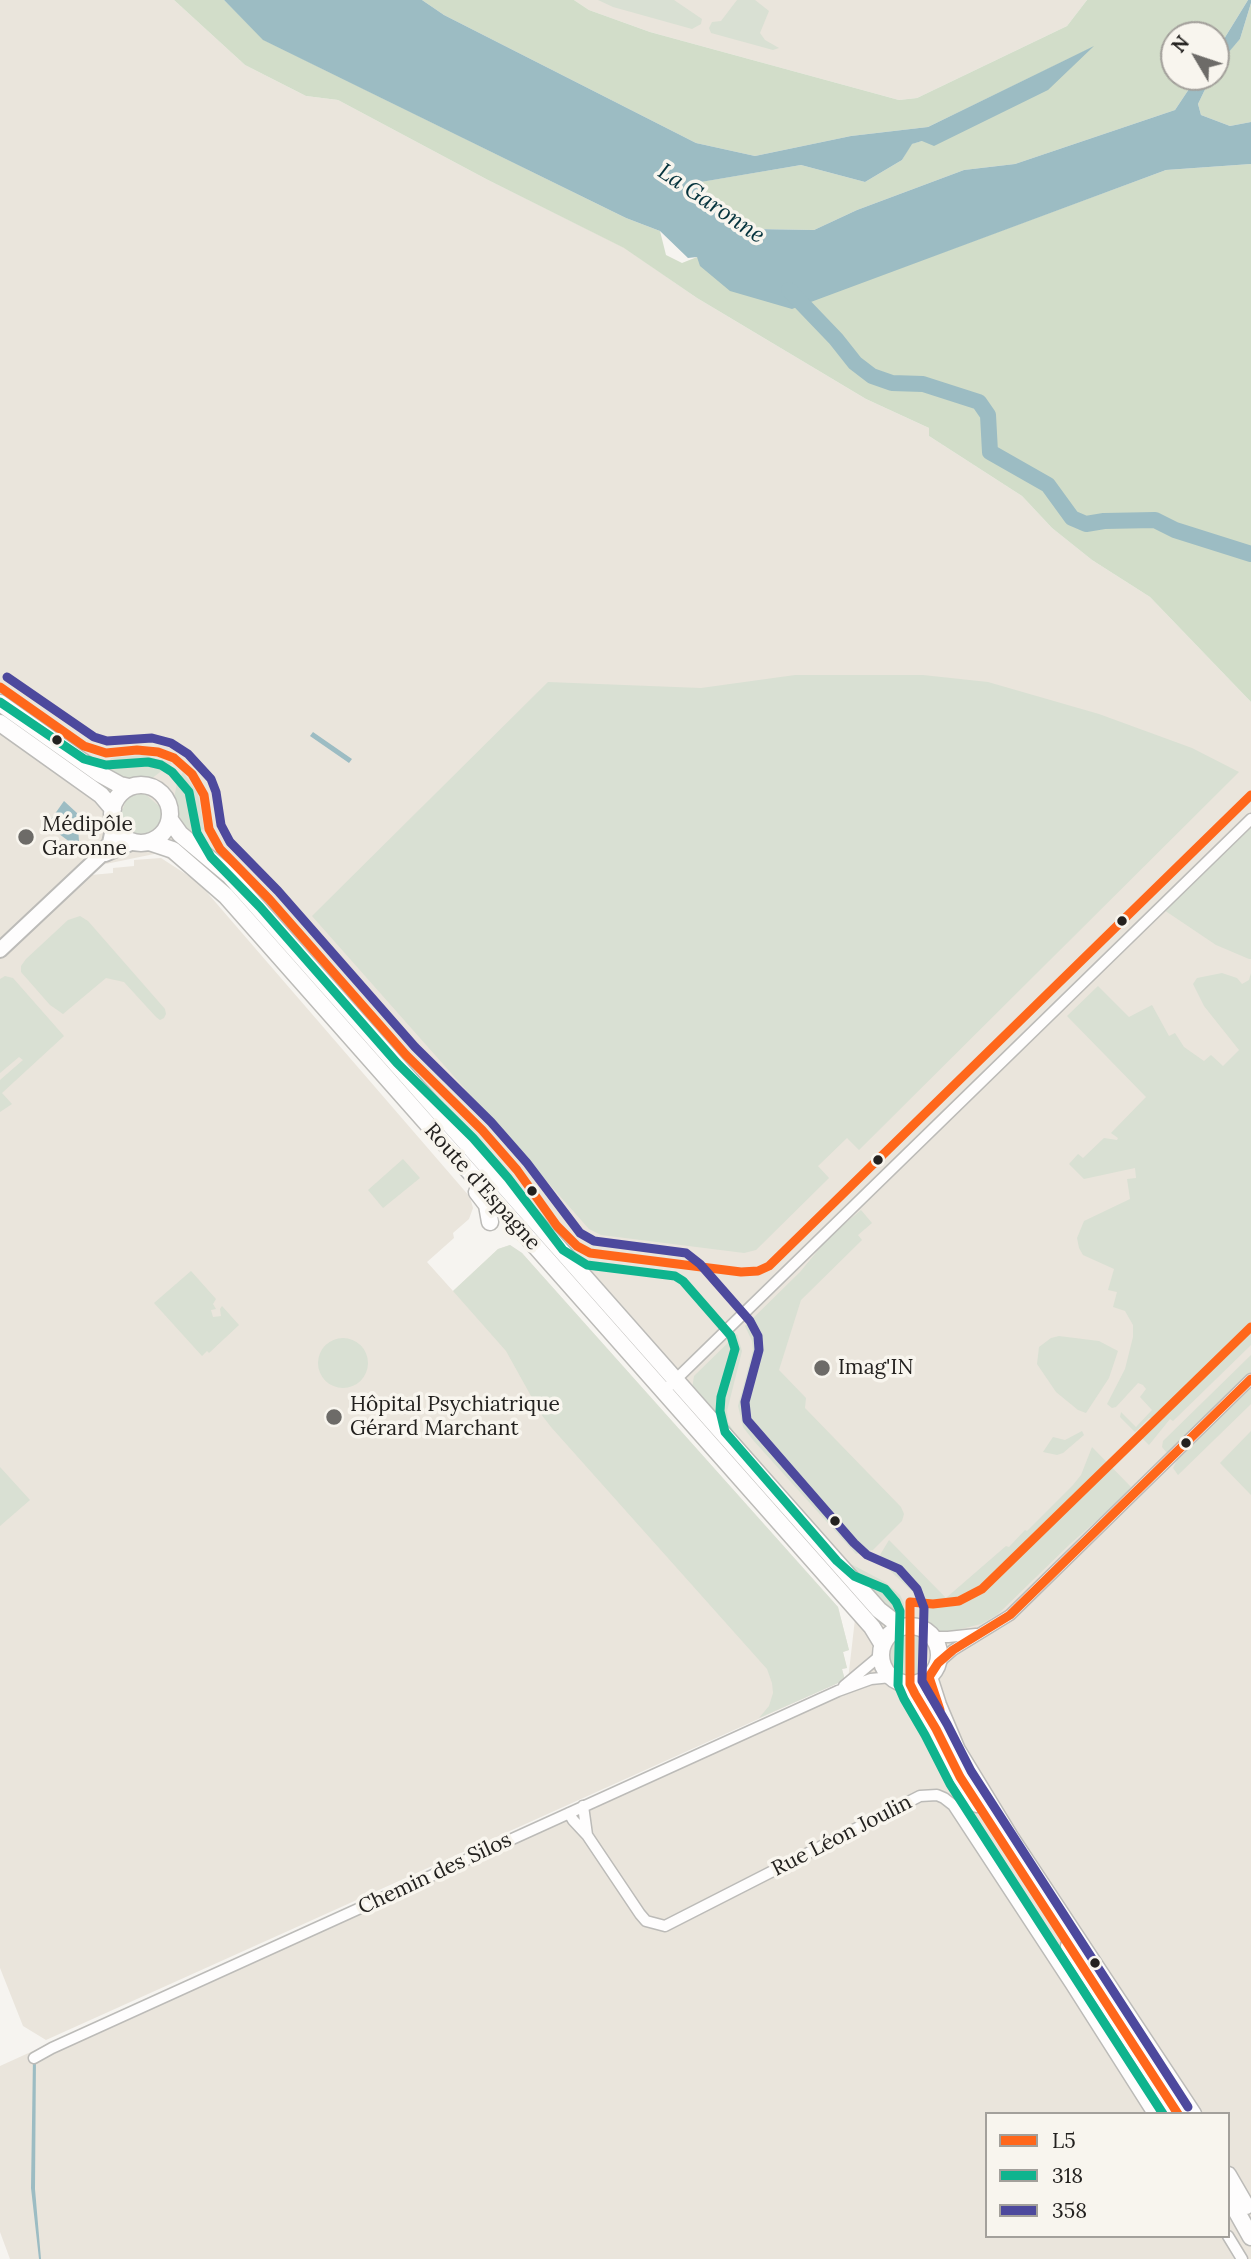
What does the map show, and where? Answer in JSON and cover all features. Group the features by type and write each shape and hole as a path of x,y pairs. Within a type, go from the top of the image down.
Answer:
{"main road":[{"path":"0,703 120,785 146,785 162,793 171,810 170,820 160,836 149,842 133,842 120,833 101,795 0,723"},
{"path":"113,817 118,796 129,787"},
{"name":"Route d'Espagne","path":"170,820 180,834 237,884 670,1386 872,1628 882,1650"},
{"name":"Route d'Espagne","path":"149,842 173,850 220,890 439,1138 879,1610 901,1628"},
{"path":"439,1138 461,1173 487,1205 490,1222"},
{"path":"911,1626 923,1629 933,1637 940,1654 939,1662 929,1677 911,1684 891,1677 884,1667 882,1650 887,1638 901,1628 911,1626"},
{"path":"929,1677 957,1750 1010,1837 1191,2112"},
{"path":"911,1684 960,1777 1177,2112"},
{"path":"1230,2178 1251,2214"},
{"path":"1230,2200 1251,2237"}],"street":[{"path":"0,950 100,856 110,843 113,817"},
{"path":"670,1386 1251,819"},
{"path":"100,856 133,842"},
{"path":"939,1662 953,1650 1010,1615 1251,1380"},
{"path":"933,1637 980,1633"},
{"name":"Chemin des Silos","path":"838,1691 882,1650"},
{"name":"Chemin des Silos","path":"34,2059 52,2048 838,1691 871,1679 891,1677"},
{"name":"Rue Léon Joulin","path":"569,1812 640,1914 646,1921 664,1926 919,1796 937,1795 944,1798 953,1805 1152,2112"},
{"name":"Rue Léon Joulin","path":"583,1806 587,1835"},
{"path":"1229,2238 1242,2259"}],"shaded area":[{"path":"0,0 174,0 245,65 306,96 338,100 488,180 625,248 697,298 866,399 929,428 929,436 1022,496 1052,528 1092,560 1150,597 1251,702 1251,2259 10,2259 0,2232 0,2066 848,1680 855,1619 401,1101 201,881 159,853 96,866 0,945"},
{"path":"574,0 1087,0 1067,26 917,98 899,100 650,32 589,10"},
{"path":"598,0 674,0 702,19 701,24 692,29 613,7"},
{"path":"737,0 755,0 769,11 760,33 765,40 779,48 773,50 711,33 709,28 712,22 721,21"},
{"path":"795,675 923,675 988,682 1099,714 1192,748 1239,772 859,1150 847,1138 818,1166 829,1178 756,1250 744,1253 601,1235 589,1229 312,916 548,682 701,688"},
{"path":"143,755 172,763 151,779 127,782 104,772 111,758"},
{"path":"183,772 198,794 204,829 192,837 177,819 174,798"},
{"path":"143,792 160,807 163,806 164,819 157,831 143,836 130,832 125,827 121,814 126,800"},
{"path":"1251,825 1249,959 1216,945 1164,910"},
{"name":"Hôpital Psychiatrique Gérard Marchant","path":"161,858 198,882 470,1197 473,1208 469,1219 453,1233 454,1238 427,1262 453,1291 498,1249 510,1245 522,1253 838,1607 849,1650 843,1652 847,1668 842,1669 845,1680 46,2040 23,2026 0,1968 0,957 91,875 113,873 113,868 134,866 134,860"},
{"path":"80,916 88,921 165,1009 164,1018 160,1020 156,1017 124,982 106,978 63,1014 50,1005 21,972 21,966 26,959 68,920"},
{"path":"1222,973 1237,978 1242,984 1249,980 1251,973 1251,1324 1153,1419 1149,1418 1135,1432 1120,1417 1121,1412 1136,1427 1152,1410 1140,1397 1146,1389 1143,1385 1138,1383 1116,1407 1112,1408 1107,1404 1125,1369 1133,1337 1133,1325 1125,1311 1113,1307 1117,1292 1108,1290 1114,1269 1083,1255 1077,1238 1084,1221 1130,1199 1127,1179 1136,1178 1135,1168 1084,1179 1069,1164 1078,1154 1083,1158 1104,1138 1117,1140 1111,1133 1146,1097 1067,1016 1098,986 1129,1017 1152,1005 1169,1036 1175,1033 1184,1047 1204,1061 1211,1055 1223,1066 1239,1050 1204,1006 1193,984 1197,978"},
{"path":"5,976 13,978 64,1036 2,1093 12,1104 0,1112 0,1080 23,1060 19,1057 0,1073 0,979"},
{"path":"403,1159 420,1178 383,1208 368,1190"},
{"path":"861,1210 872,1223 858,1235 862,1240 801,1300 779,1370 806,1398 805,1408 901,1507 904,1514 902,1521 873,1550 856,1554 753,1440 743,1427 738,1406 753,1350 745,1326 800,1272 829,1237"},
{"path":"510,1245 522,1253 838,1607 849,1650 843,1652 847,1668 842,1669 845,1680 759,1718 769,1706 773,1693 767,1669 551,1427 506,1351 453,1291 498,1249"},
{"path":"191,1271 216,1299 213,1304 216,1309 211,1310 213,1317 221,1316 222,1306 239,1325 209,1353 207,1351 202,1356 154,1303"},
{"path":"1251,1331 1251,1345 1173,1421 1170,1419 1149,1445 1142,1438"},
{"path":"737,1334 742,1351 727,1411 728,1422 849,1563 885,1582 900,1595 904,1603 904,1621 894,1617 692,1389 694,1376"},
{"path":"1059,1336 1099,1341 1118,1351 1109,1378 1086,1413 1078,1410 1056,1392 1037,1364 1039,1347 1051,1338"},
{"path":"343,1338 361,1345 368,1363 361,1381 343,1388 325,1381 318,1363 325,1345"},
{"path":"1251,1355 1251,1374 1167,1453 1162,1447 1163,1441"},
{"path":"1251,1385 1251,1404 1178,1475 1173,1468 1177,1460"},
{"path":"1082,1431 1084,1435 1063,1453 1057,1455 1043,1452 1053,1437 1065,1440"},
{"path":"1251,1431 1251,1495 1220,1463"},
{"path":"1092,1447 1131,1487 1119,1501 997,1615 981,1624 945,1633 930,1628 921,1615 914,1593 881,1562 880,1555 889,1540 946,1598 1027,1531 1073,1485 1081,1475"},
{"path":"0,1467 30,1500 0,1526"},
{"path":"908,1635 927,1643 924,1657 927,1670 914,1678 900,1677 890,1667 888,1660 890,1646 895,1640"}],"green space":[{"path":"174,0 224,0 264,40 626,218 660,231 666,255 682,263 697,257 792,308 1166,170 1251,164 1251,702 1150,597 1092,560 1052,528 1022,496 929,436 929,428 866,399 697,298 624,248 488,180 338,100 306,96 245,65"},
{"path":"422,0 574,0 589,10 650,32 899,100 917,98 1067,26 1087,0 1248,0 1230,29 1230,21 1160,21 1160,91 1188,91 1175,110 1015,164 964,170 857,210 814,230 753,229 694,183 801,165 865,182 902,160 911,144 922,141 1091,48 928,127 851,136 755,156 696,143 444,15"},
{"path":"1251,3 1251,122 1230,126 1201,115 1198,104 1204,91 1230,91 1230,50 1240,39"}],"water":[{"name":"La Garonne","path":"224,0 422,0 444,15 696,143 755,156 851,136 928,127 1094,46 1048,90 934,146 922,141 912,144 902,160 865,182 801,165 695,183 753,229 814,230 857,210 964,170 1015,164 1175,110 1188,91 1204,91 1198,104 1201,115 1230,126 1251,122 1251,164 1166,170 792,309 730,291 700,266 697,257 688,258 660,231 626,218 263,40"},
{"path":"1248,0 1251,0 1240,39 1230,51 1230,29"},
{"path":"313,732 352,759 349,763 310,736"},
{"path":"64,801 77,813 79,841 74,845 47,825"},
{"path":"36,2055 35,2189 41,2259 31,2188 33,2056"}],"waterway":[{"path":"789,290 855,363 872,376 892,383 923,384 979,402 988,415 990,452 1048,485 1072,518 1086,524 1155,520 1175,530 1251,554"}],"transit line":[{"name":"358","path":"7,677 94,737 107,741 152,738 171,743 188,754 211,779 216,792 221,825 230,842 278,891 415,1047 491,1122 527,1163 580,1233 594,1241 686,1253 700,1264 750,1321 758,1336 759,1350 745,1402 747,1420 854,1543 867,1555 899,1569 917,1589 924,1608 922,1681 971,1771 1188,2107"},
{"name":"L5","path":"0,687 84,746 106,753 137,750 158,752 174,758 192,774 204,795 209,829 220,849 269,899 406,1055 482,1130 517,1170 557,1226 577,1246 590,1253 741,1272 758,1271 769,1266 1251,795"},
{"name":"318","path":"0,702 84,759 106,765 148,762 161,765 172,772 189,792 197,833 211,857 260,907 397,1063 473,1138 508,1178 563,1250 587,1265 675,1276 683,1281 731,1336 735,1349 721,1397 720,1411 725,1432 837,1561 854,1576 885,1589 896,1602 900,1611 898,1685 904,1699 950,1784 1162,2112"},
{"name":"L5","path":"1177,2112 960,1777 915,1694 910,1684 910,1602 933,1604 959,1601 982,1589 1251,1327"},
{"name":"L5","path":"940,1710 929,1677 938,1663 953,1650 1010,1615 1251,1379"}],"place":[{"name":"Médipôle Garonne","path":"26,837"},
{"name":"Imag'IN","path":"822,1368"},
{"name":"Hôpital Psychiatrique Gérard Marchant","path":"334,1417"}]}
